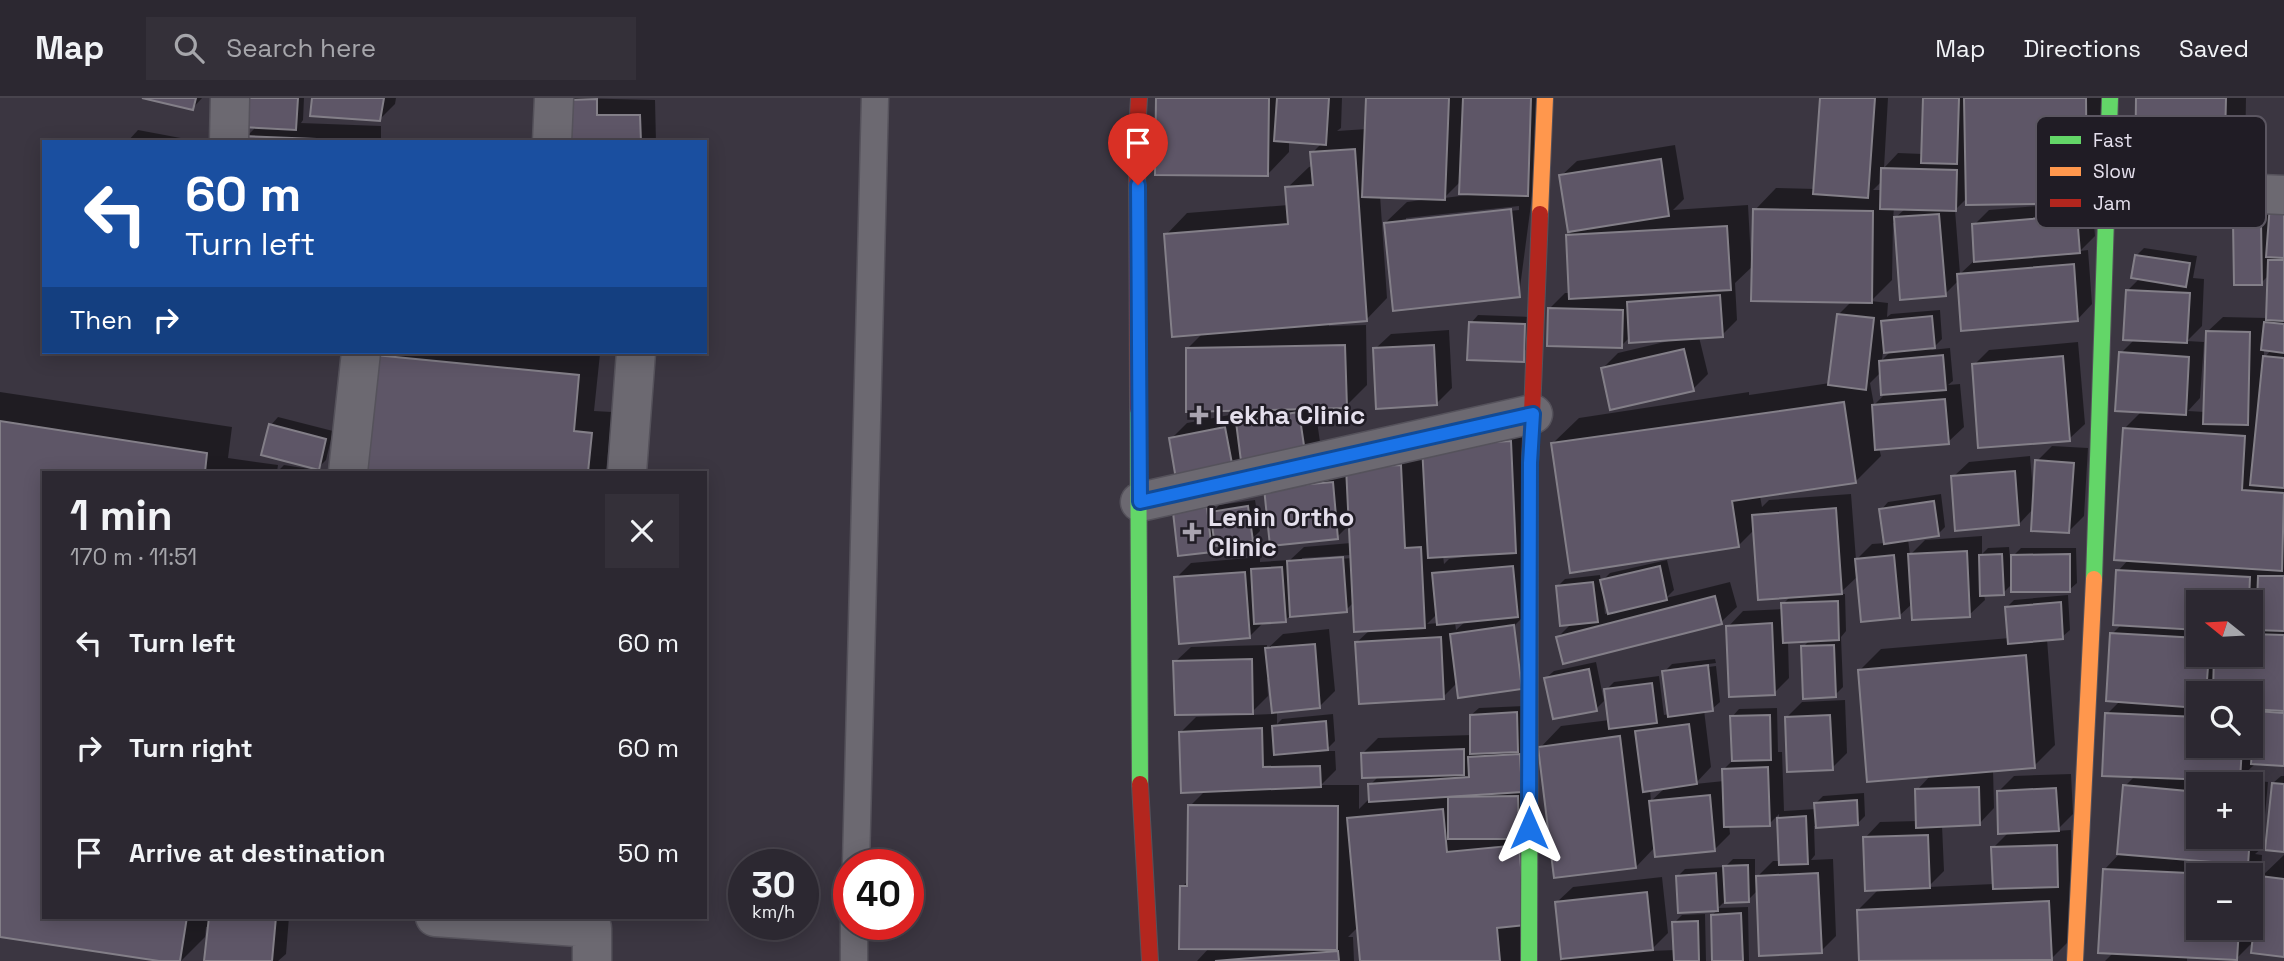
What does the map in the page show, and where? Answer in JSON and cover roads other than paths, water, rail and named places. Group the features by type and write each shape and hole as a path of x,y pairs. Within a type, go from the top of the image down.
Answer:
{"street":[{"path":"229,140 230,98"},
{"path":"552,140 554,98"},
{"path":"1139,98 1140,779 1150,961"},
{"path":"1529,961 1530,463 1545,98"},
{"path":"2110,98 2110,116"},
{"path":"2266,194 2284,195"},
{"path":"2075,961 2097,527 2107,228"},
{"path":"348,471 361,354"},
{"path":"627,471 636,354"},
{"path":"1140,502 1533,414"},
{"path":"452,919 592,935"}],"lane":[{"path":"856,849 875,98"},
{"path":"854,940 854,961"}],"place":[{"name":"Lekha Clinic","path":"1199,415"},
{"name":"Lenin Ortho Clinic","path":"1192,532"}]}
